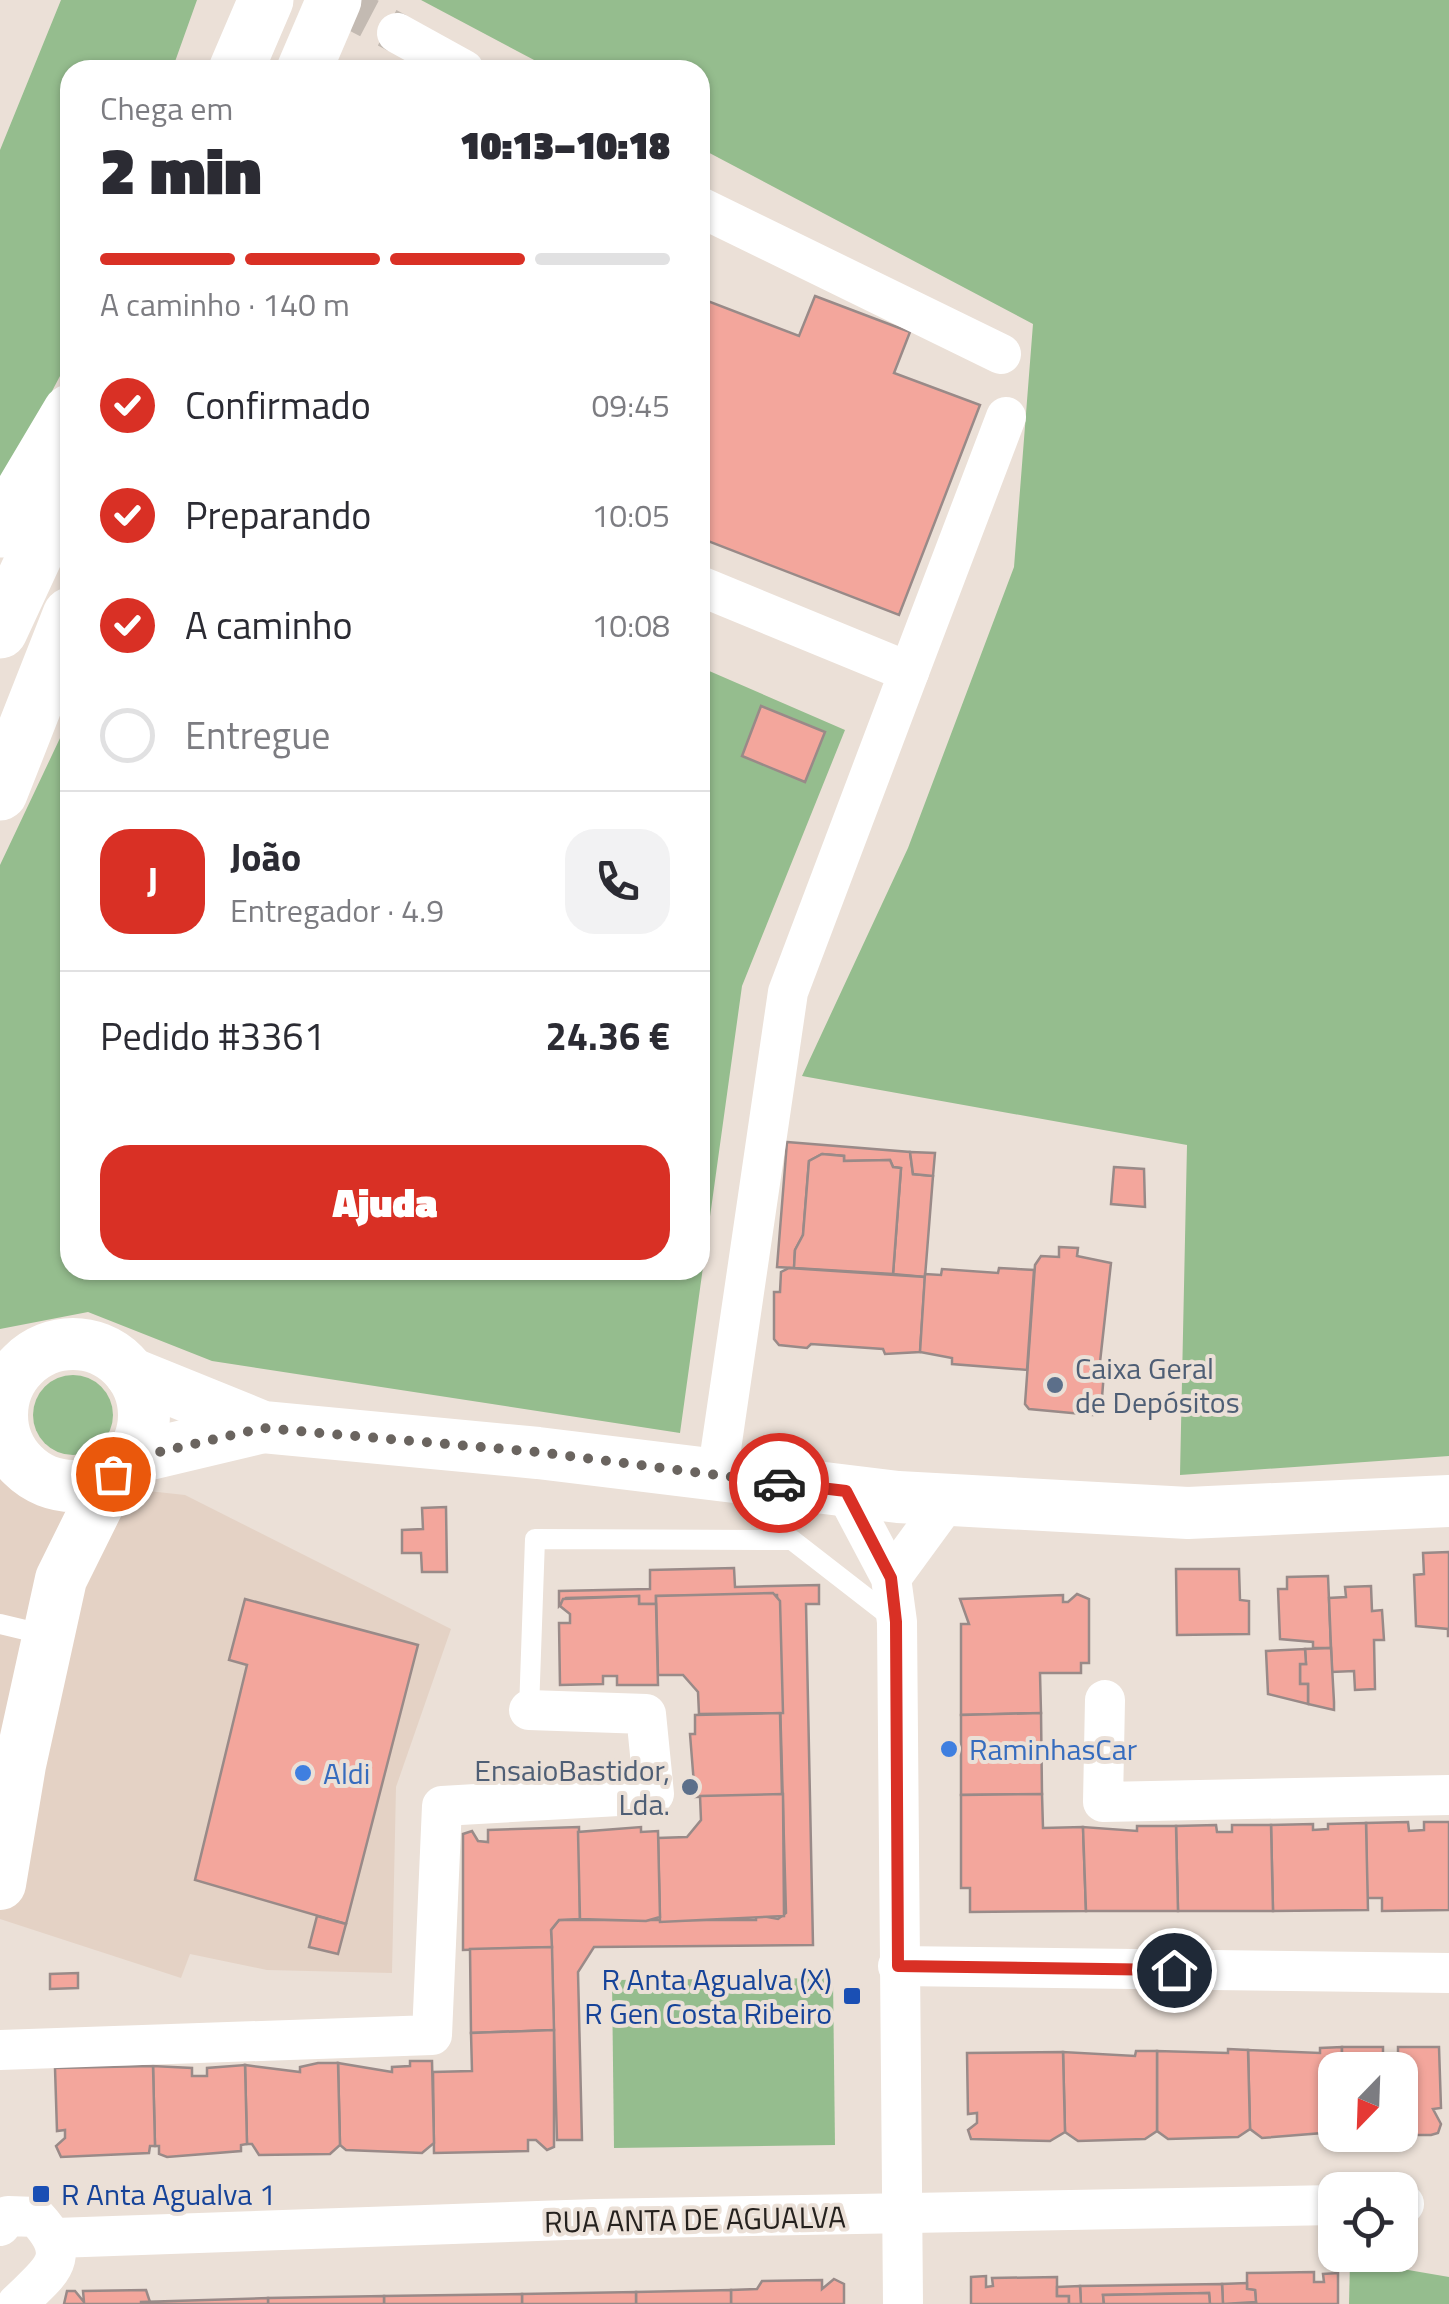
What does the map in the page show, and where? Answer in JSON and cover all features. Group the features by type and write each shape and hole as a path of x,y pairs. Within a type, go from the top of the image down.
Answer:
{"highway":[{"path":"240,60 266,0"},
{"path":"308,60 334,0"},
{"path":"0,530 60,429"},
{"path":"0,630 60,501"},
{"path":"0,711 60,601"},
{"path":"0,794 60,641"}],"street":[{"path":"397,32 446,60"},
{"path":"710,212 1001,354"},
{"path":"718,1476 788,992 1006,416"},
{"path":"710,590 909,672"},
{"path":"0,1884 20,1765 24,1630 61,1579 121,1466 140,1440 144,1418 141,1394 130,1372 113,1356 92,1346 68,1344 12,1364 2,1404 2,1428 61,1579"},
{"path":"130,1372 263,1428 538,1452 846,1491 1188,1513 1449,1501"},
{"path":"12,1453 47,1482 93,1484 121,1466 263,1428"},
{"path":"846,1491 891,1578 896,1622 903,2304"},
{"path":"891,1578 948,1500"},
{"path":"1105,1700 1103,1802 1449,1795"},
{"path":"0,2050 432,2035 442,1806 654,1794 646,1714 529,1710"},
{"path":"898,1966 1449,1973"},
{"name":"RUA ANTA DE AGUALVA","path":"56,2238 596,2219 1318,2205"},
{"path":"0,2226 8,2216 36,2218 56,2238 58,2253 52,2269 17,2304"}],"lane":[{"path":"529,1710 535,1539 792,1540 896,1622"}],"shaded area":[{"path":"0,1475 185,1495 451,1629 396,1787 392,1973 267,1970 190,1954 181,1978 0,1919"}],"green space":[{"path":"61,0 197,0 176,60 60,60 60,376 0,490 0,150"},
{"path":"421,0 1449,0 1449,1456 1180,1475 1187,1145 802,1076 908,848 1014,567 1033,324 710,153 710,60 534,60"},
{"path":"710,671 845,730 742,986 710,1217"},
{"path":"60,738 60,1280 701,1280 680,1433 212,1361 88,1312 0,1329 0,865"},
{"path":"73,1375 88,1378 101,1387 110,1400 110,1430 101,1443 88,1452 73,1455 58,1452 45,1443 36,1430 33,1415 36,1400 45,1387 58,1378"},
{"path":"833,1978 835,2145 614,2148 612,1980"},
{"path":"1350,2272 1418,2272 1449,2277 1449,2304 1349,2304"}],"building":[{"path":"815,296 910,332 894,373 980,405 899,615 710,542 710,302 799,336"},
{"path":"761,706 825,732 805,782 742,756"},
{"path":"787,1142 910,1152 913,1174 933,1176 925,1277 893,1274 901,1168 893,1167 890,1160 844,1161 844,1156 822,1154 809,1161 803,1235 795,1250 794,1268 777,1267"},
{"path":"910,1152 935,1153 933,1176 913,1174"},
{"path":"822,1154 844,1156 844,1161 890,1160 893,1167 901,1168 893,1274 794,1268 795,1250 803,1235 809,1161"},
{"path":"1114,1167 1144,1169 1145,1207 1111,1204"},
{"path":"1059,1247 1078,1248 1077,1256 1111,1263 1099,1371 1104,1372 1101,1410 1093,1415 1029,1409 1025,1404 1035,1265 1041,1256 1059,1257"},
{"path":"789,1268 925,1277 920,1352 885,1354 883,1349 779,1345 774,1339 774,1292 780,1292 781,1272"},
{"path":"999,1268 1034,1270 1027,1370 952,1364 952,1358 920,1352 925,1274 941,1275 942,1269 998,1273"},
{"path":"446,1507 447,1572 422,1572 421,1553 402,1553 402,1530 423,1529 422,1508"},
{"path":"1449,1552 1448,1636 1448,1629 1416,1626 1414,1575 1424,1574 1423,1553"},
{"path":"734,1568 735,1587 819,1585 819,1604 806,1604 813,1945 594,1947 578,1972 582,2140 557,2140 551,1930 559,1920 756,1920 756,1915 778,1919 786,1913 777,1595 656,1596 656,1604 639,1604 639,1596 566,1598 559,1606 559,1591 650,1589 650,1570"},
{"path":"1176,1569 1239,1569 1240,1600 1249,1601 1249,1634 1177,1635"},
{"path":"1328,1576 1331,1648 1313,1648 1313,1642 1280,1639 1278,1589 1287,1589 1287,1577"},
{"path":"1371,1586 1372,1611 1382,1610 1384,1640 1374,1640 1375,1689 1355,1690 1354,1671 1332,1672 1329,1598 1346,1597 1345,1587"},
{"path":"773,1593 780,1601 783,1713 699,1714 698,1692 683,1675 658,1675 656,1596"},
{"path":"1077,1594 1089,1599 1089,1663 1081,1663 1081,1673 1040,1673 1041,1713 961,1715 961,1624 969,1624 960,1599 1063,1595 1063,1602 1068,1602"},
{"path":"639,1596 639,1604 656,1604 658,1685 617,1685 617,1676 603,1676 603,1684 560,1685 559,1623 570,1623 570,1614 560,1606 563,1599"},
{"name":"Aldi","path":"245,1599 418,1645 346,1924 195,1880 247,1665 229,1660"},
{"path":"1331,1648 1334,1710 1308,1704 1308,1684 1300,1684 1300,1664 1306,1664 1305,1649"},
{"path":"1305,1649 1306,1664 1300,1664 1300,1684 1308,1684 1308,1704 1268,1694 1266,1651"},
{"path":"780,1713 782,1795 695,1797 690,1734 695,1734 695,1715"},
{"path":"1041,1713 1042,1794 961,1795 961,1715"},
{"path":"783,1794 784,1916 660,1922 658,1838 687,1837 701,1820 700,1796"},
{"path":"1042,1794 1043,1828 1083,1827 1086,1911 970,1912 970,1888 961,1888 961,1795"},
{"path":"1408,1822 1409,1831 1424,1830 1424,1822 1449,1822 1449,1910 1382,1911 1382,1898 1367,1898 1366,1823"},
{"path":"1366,1823 1368,1910 1273,1911 1271,1825 1313,1824 1313,1830 1328,1829 1328,1824"},
{"path":"1216,1825 1217,1832 1232,1832 1232,1825 1271,1825 1273,1911 1178,1911 1176,1826"},
{"path":"1137,1826 1176,1826 1178,1911 1086,1911 1083,1827 1137,1831"},
{"path":"579,1827 580,1919 559,1920 551,1930 552,1947 463,1950 463,1834 472,1831 478,1841 488,1842 488,1830"},
{"path":"641,1827 641,1832 658,1831 660,1917 646,1921 580,1919 578,1832"},
{"path":"317,1916 346,1924 338,1954 309,1947"},
{"path":"552,1947 554,2030 471,2033 470,1949"},
{"path":"78,1973 78,1988 50,1989 50,1974"},
{"path":"554,2030 554,2147 547,2150 536,2140 528,2140 528,2151 434,2153 433,2072 472,2071 471,2033"},
{"path":"1342,2047 1342,2052 1320,2052 1320,2048"},
{"path":"1342,2047 1383,2047 1383,2052 1342,2052"},
{"path":"1398,2047 1439,2047 1441,2108 1433,2109 1441,2124 1438,2133 1418,2135 1418,2052 1398,2052"},
{"path":"1228,2049 1248,2050 1250,2129 1238,2137 1168,2139 1157,2131 1157,2051 1228,2053"},
{"path":"1248,2050 1318,2053 1318,2133 1262,2138 1250,2129"},
{"path":"1136,2051 1157,2051 1157,2131 1145,2139 1078,2141 1065,2132 1063,2052 1135,2056"},
{"path":"1063,2052 1065,2132 1050,2141 971,2139 968,2130 977,2123 977,2113 968,2114 967,2053"},
{"path":"410,2061 432,2061 434,2143 422,2153 346,2150 340,2145 338,2063 392,2072 392,2067 410,2066"},
{"path":"338,2063 340,2145 330,2154 259,2155 252,2144 247,2144 245,2065 300,2072 300,2067"},
{"path":"245,2065 247,2144 241,2145 241,2151 167,2157 159,2154 159,2146 155,2146 153,2066 192,2068 192,2076 207,2076 207,2068"},
{"path":"153,2066 155,2146 150,2146 149,2153 61,2157 56,2146 65,2138 65,2130 57,2131 55,2068"},
{"path":"1314,2272 1314,2282 1324,2282 1323,2274 1338,2273 1338,2304 1239,2304 1256,2302 1255,2290 1247,2289 1247,2273"},
{"path":"986,2276 986,2287 993,2286 992,2278 1057,2277 1057,2296 1069,2296 1069,2304 971,2304 971,2277"},
{"path":"834,2279 844,2284 844,2304 731,2304 731,2290 757,2289 762,2281 822,2280 822,2289"},
{"path":"1247,2283 1247,2289 1255,2290 1256,2302 1223,2304 1222,2284"},
{"path":"1222,2284 1223,2304 1210,2304 1209,2293 1103,2295 1104,2304 1081,2304 1080,2286"},
{"path":"1080,2286 1081,2304 1069,2304 1069,2296 1057,2296 1057,2287"},
{"path":"146,2290 150,2302 141,2304 64,2304 67,2291 75,2291 84,2302 83,2291"},
{"path":"731,2290 731,2304 636,2304 636,2292"},
{"path":"636,2292 636,2304 522,2304 522,2294"},
{"path":"1209,2293 1210,2304 1104,2304 1103,2295"},
{"path":"522,2294 522,2304 384,2304 384,2296"},
{"path":"384,2296 384,2304 268,2304 268,2298"},
{"path":"268,2298 268,2304 141,2304 141,2302"}],"tunnel":[{"path":"334,0 397,33"}],"way so far":[{"path":"113,1474 129,1459 263,1428 538,1452 779,1483"}],"place":[{"name":"Caixa Geral de Depósitos","path":"1055,1385"},
{"name":"RaminhasCar","path":"949,1749"},
{"name":"Aldi","path":"303,1773"},
{"name":"EnsaioBastidor, Lda.","path":"690,1787"},
{"name":"R Anta Agualva (X) R Gen Costa Ribeiro","path":"852,1996"},
{"name":"R Anta Agualva 1","path":"41,2194"}],"route":[{"path":"779,1483 846,1491 891,1578 896,1622 898,1966 1174,1970"}]}
